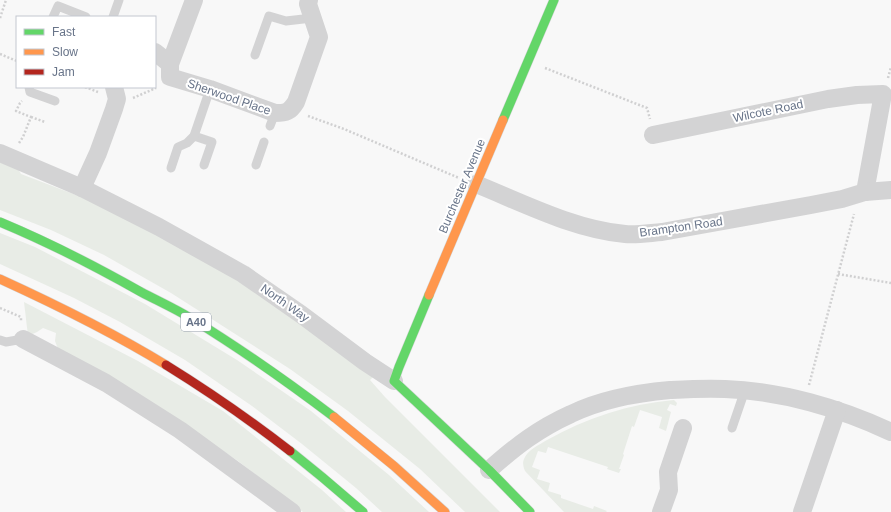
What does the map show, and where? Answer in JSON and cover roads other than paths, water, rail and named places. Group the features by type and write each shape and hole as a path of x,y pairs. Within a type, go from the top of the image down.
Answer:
{"main road":[{"name":"Burchester Avenue","path":"394,381 554,0"},
{"name":"A40","path":"0,222 83,260 181,313 262,364 314,401 375,449 445,512"},
{"path":"0,279 110,332 194,382 277,440 363,512"},
{"name":"North Way","path":"394,381 489,470 530,512"}],"street":[{"path":"170,70 194,0"},
{"name":"Sherwood Place","path":"156,53 170,70 273,119 292,109 296,102 319,37 308,4 309,0"},
{"path":"82,188 98,153 116,93"},
{"name":"Wilcote Road","path":"653,135 828,99 887,93 865,192"},
{"name":"North Way","path":"0,153 82,188 159,226 243,274 302,314 365,362 394,381"},
{"name":"Brampton Road","path":"476,184 573,223 602,231 626,234 662,232 842,199 865,192 891,190"},
{"path":"23,339 106,383 180,430 292,512"},
{"path":"489,470 510,451 531,436 551,423 572,413 609,399 645,393 686,389 745,390 805,401 868,421 891,432"},
{"path":"802,512 837,410"},
{"path":"661,512 668,490 668,472 683,428"}],"lane":[{"path":"113,16 119,0"},
{"path":"54,16 58,6 83,16"},
{"path":"254,55 269,16 286,21 312,18"},
{"path":"30,88 30,92 55,101"},
{"path":"171,168 178,147 187,143 194,136 210,90"},
{"path":"194,136 212,142 204,164"},
{"path":"256,166 264,142"},
{"path":"0,340 6,342 23,339"},
{"path":"732,428 745,390"}]}
